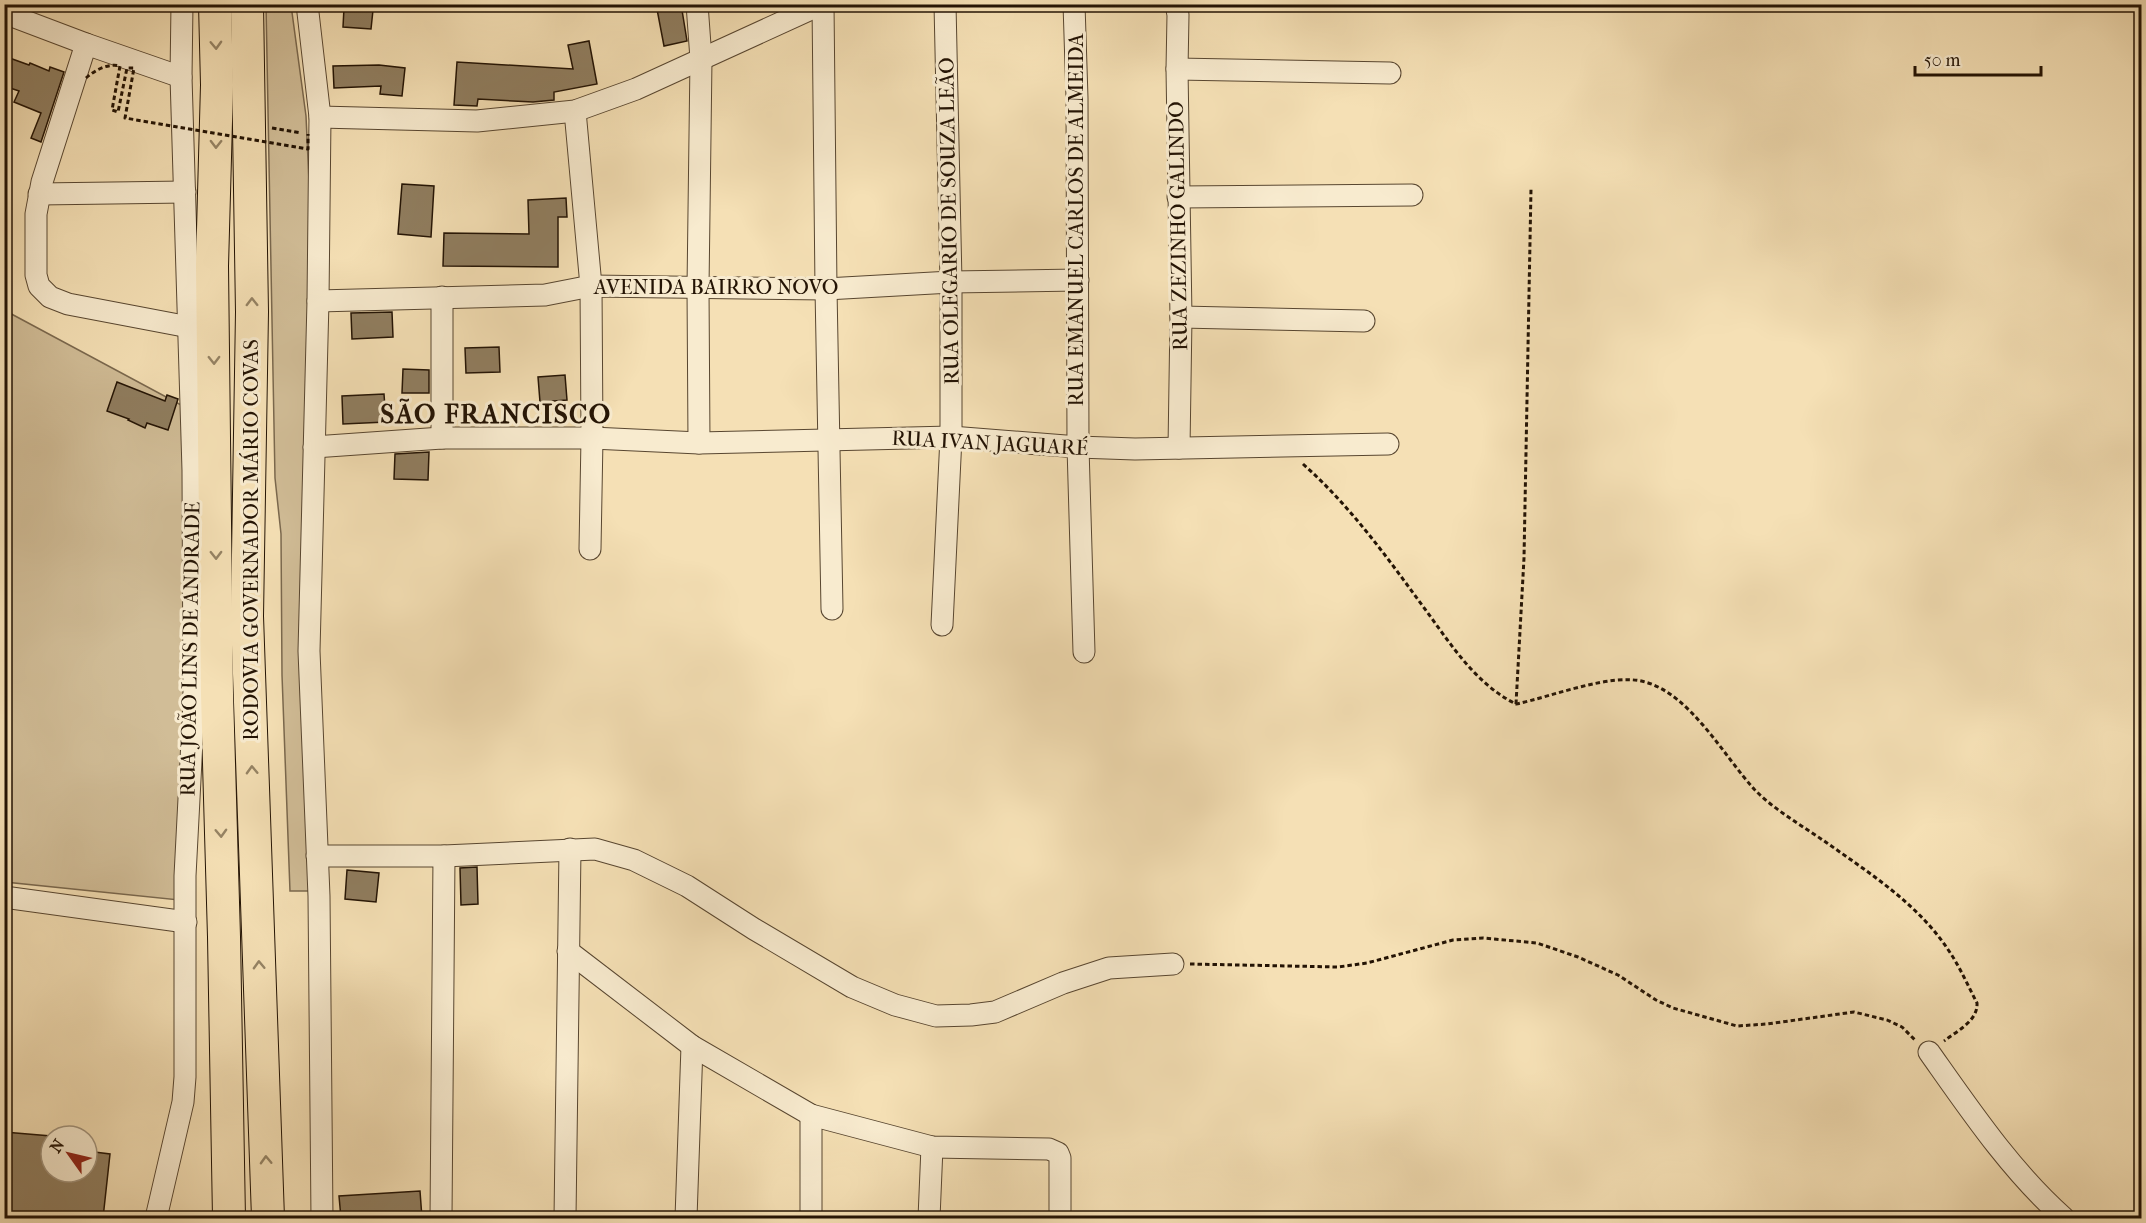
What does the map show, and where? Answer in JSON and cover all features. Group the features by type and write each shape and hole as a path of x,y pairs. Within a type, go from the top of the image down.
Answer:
{"highway":[{"name":"RODOVIA GOVERNADOR MÁRIO COVAS","path":"214,4 217,85 212,266 217,682 229,1218"},
{"name":"RODOVIA GOVERNADOR MÁRIO COVAS","path":"248,4 252,312 247,616 268,1218"}],"street":[{"name":"RUA JOÃO LINS DE ANDRADE","path":"156,1218 183,1102 187,816 194,702 193,470 181,77 182,4"},
{"path":"307,4 314,126 318,301 309,651 317,856 322,1218"},
{"path":"697,4 701,59 698,288 699,443"},
{"path":"314,126 477,121 575,111 636,89 823,4 832,609"},
{"name":"RUA OLEGARIO DE SOUZA LEÃO","path":"942,625 951,437 951,282 945,4"},
{"name":"RUA EMANUEL CARLOS DE ALMEIDA","path":"1074,4 1077,98 1078,447 1084,652"},
{"name":"RUA ZEZINHO GALINDO","path":"1176,4 1178,15 1179,448"},
{"path":"4,13 181,77"},
{"path":"86,44 39,194 36,214 36,274 39,286 45,293 68,304 189,327"},
{"path":"1177,69 1390,73"},
{"path":"575,111 591,285 590,549"},
{"path":"39,194 184,192"},
{"path":"1178,197 1412,195"},
{"name":"AVENIDA BAIRRO NOVO","path":"318,301 545,295 591,285 826,289 951,282 1078,279"},
{"path":"442,297 442,438"},
{"path":"1180,317 1364,321"},
{"name":"RUA IVAN JAGUARÉ","path":"314,447 442,438 592,438 699,443 951,437 1078,447 1179,448 1388,444"},
{"path":"565,1218 570,849"},
{"path":"317,856 444,856 595,849 634,860 687,886 852,987 895,1005 936,1016 971,1016 995,1012 1063,983 1109,968 1173,964"},
{"path":"441,1218 444,856"},
{"path":"4,897 186,922"},
{"path":"568,951 692,1046 811,1115 932,1147 1054,1150 1060,1158 1060,1218"},
{"path":"686,1218 692,1046"},
{"path":"1929,1052 1960,1097 2016,1169 2064,1218"},
{"path":"811,1115 811,1218"},
{"path":"929,1218 932,1147"}],"path":[{"path":"86,78 92,72 112,64 120,66 112,110 118,112 127,68 134,68 125,118 308,149 314,126 250,124"},
{"path":"1516,704 1524,558 1531,189"},
{"path":"1173,964 1338,967 1376,961 1453,940 1483,938 1537,943 1578,957 1618,975 1656,1000 1673,1008 1737,1026 1854,1012 1874,1016 1902,1027 1929,1052 1974,1017 1977,1011 1977,1003 1950,952 1915,910 1870,874 1773,806 1754,789 1713,736 1674,698 1657,686 1644,681 1626,680 1604,682 1516,704 1498,695 1470,669 1340,500 1303,464 1281,450 1267,447"}],"shaded area":[{"path":"266,5 291,5 306,116 314,291 315,891 290,891 282,675 281,534 275,478"},
{"path":"4,310 183,406 191,735 179,900 5,882"}],"building":[{"path":"656,4 681,4 687,41 664,46"},
{"path":"344,8 373,10 371,29 343,27"},
{"path":"589,41 597,84 554,92 554,100 533,102 478,99 477,106 454,105 457,62 573,69 568,45"},
{"path":"4,56 49,71 50,67 64,72 41,142 31,138 41,113 14,102 19,91 4,86"},
{"path":"379,65 405,68 402,96 380,94 381,86 334,88 333,66"},
{"path":"402,184 434,186 431,237 398,234"},
{"path":"566,198 567,217 558,217 558,267 443,266 444,233 529,234 528,200"},
{"path":"392,312 393,337 352,339 351,313"},
{"path":"499,347 500,372 466,373 465,348"},
{"path":"403,369 429,370 429,393 402,393"},
{"path":"565,375 567,400 540,402 538,377"},
{"path":"117,382 165,401 167,395 178,399 168,430 147,423 145,428 107,411"},
{"path":"384,394 386,422 343,424 342,396"},
{"path":"429,452 428,480 394,479 395,454"},
{"path":"477,867 478,904 461,905 460,868"},
{"path":"347,870 379,873 376,902 345,899"},
{"path":"4,1132 39,1135 39,1184 99,1184 99,1153 110,1154 103,1218 4,1218"},
{"path":"420,1191 422,1218 341,1218 339,1196"}],"district":[{"name":"SÃO FRANCISCO","path":"496,414"}]}
